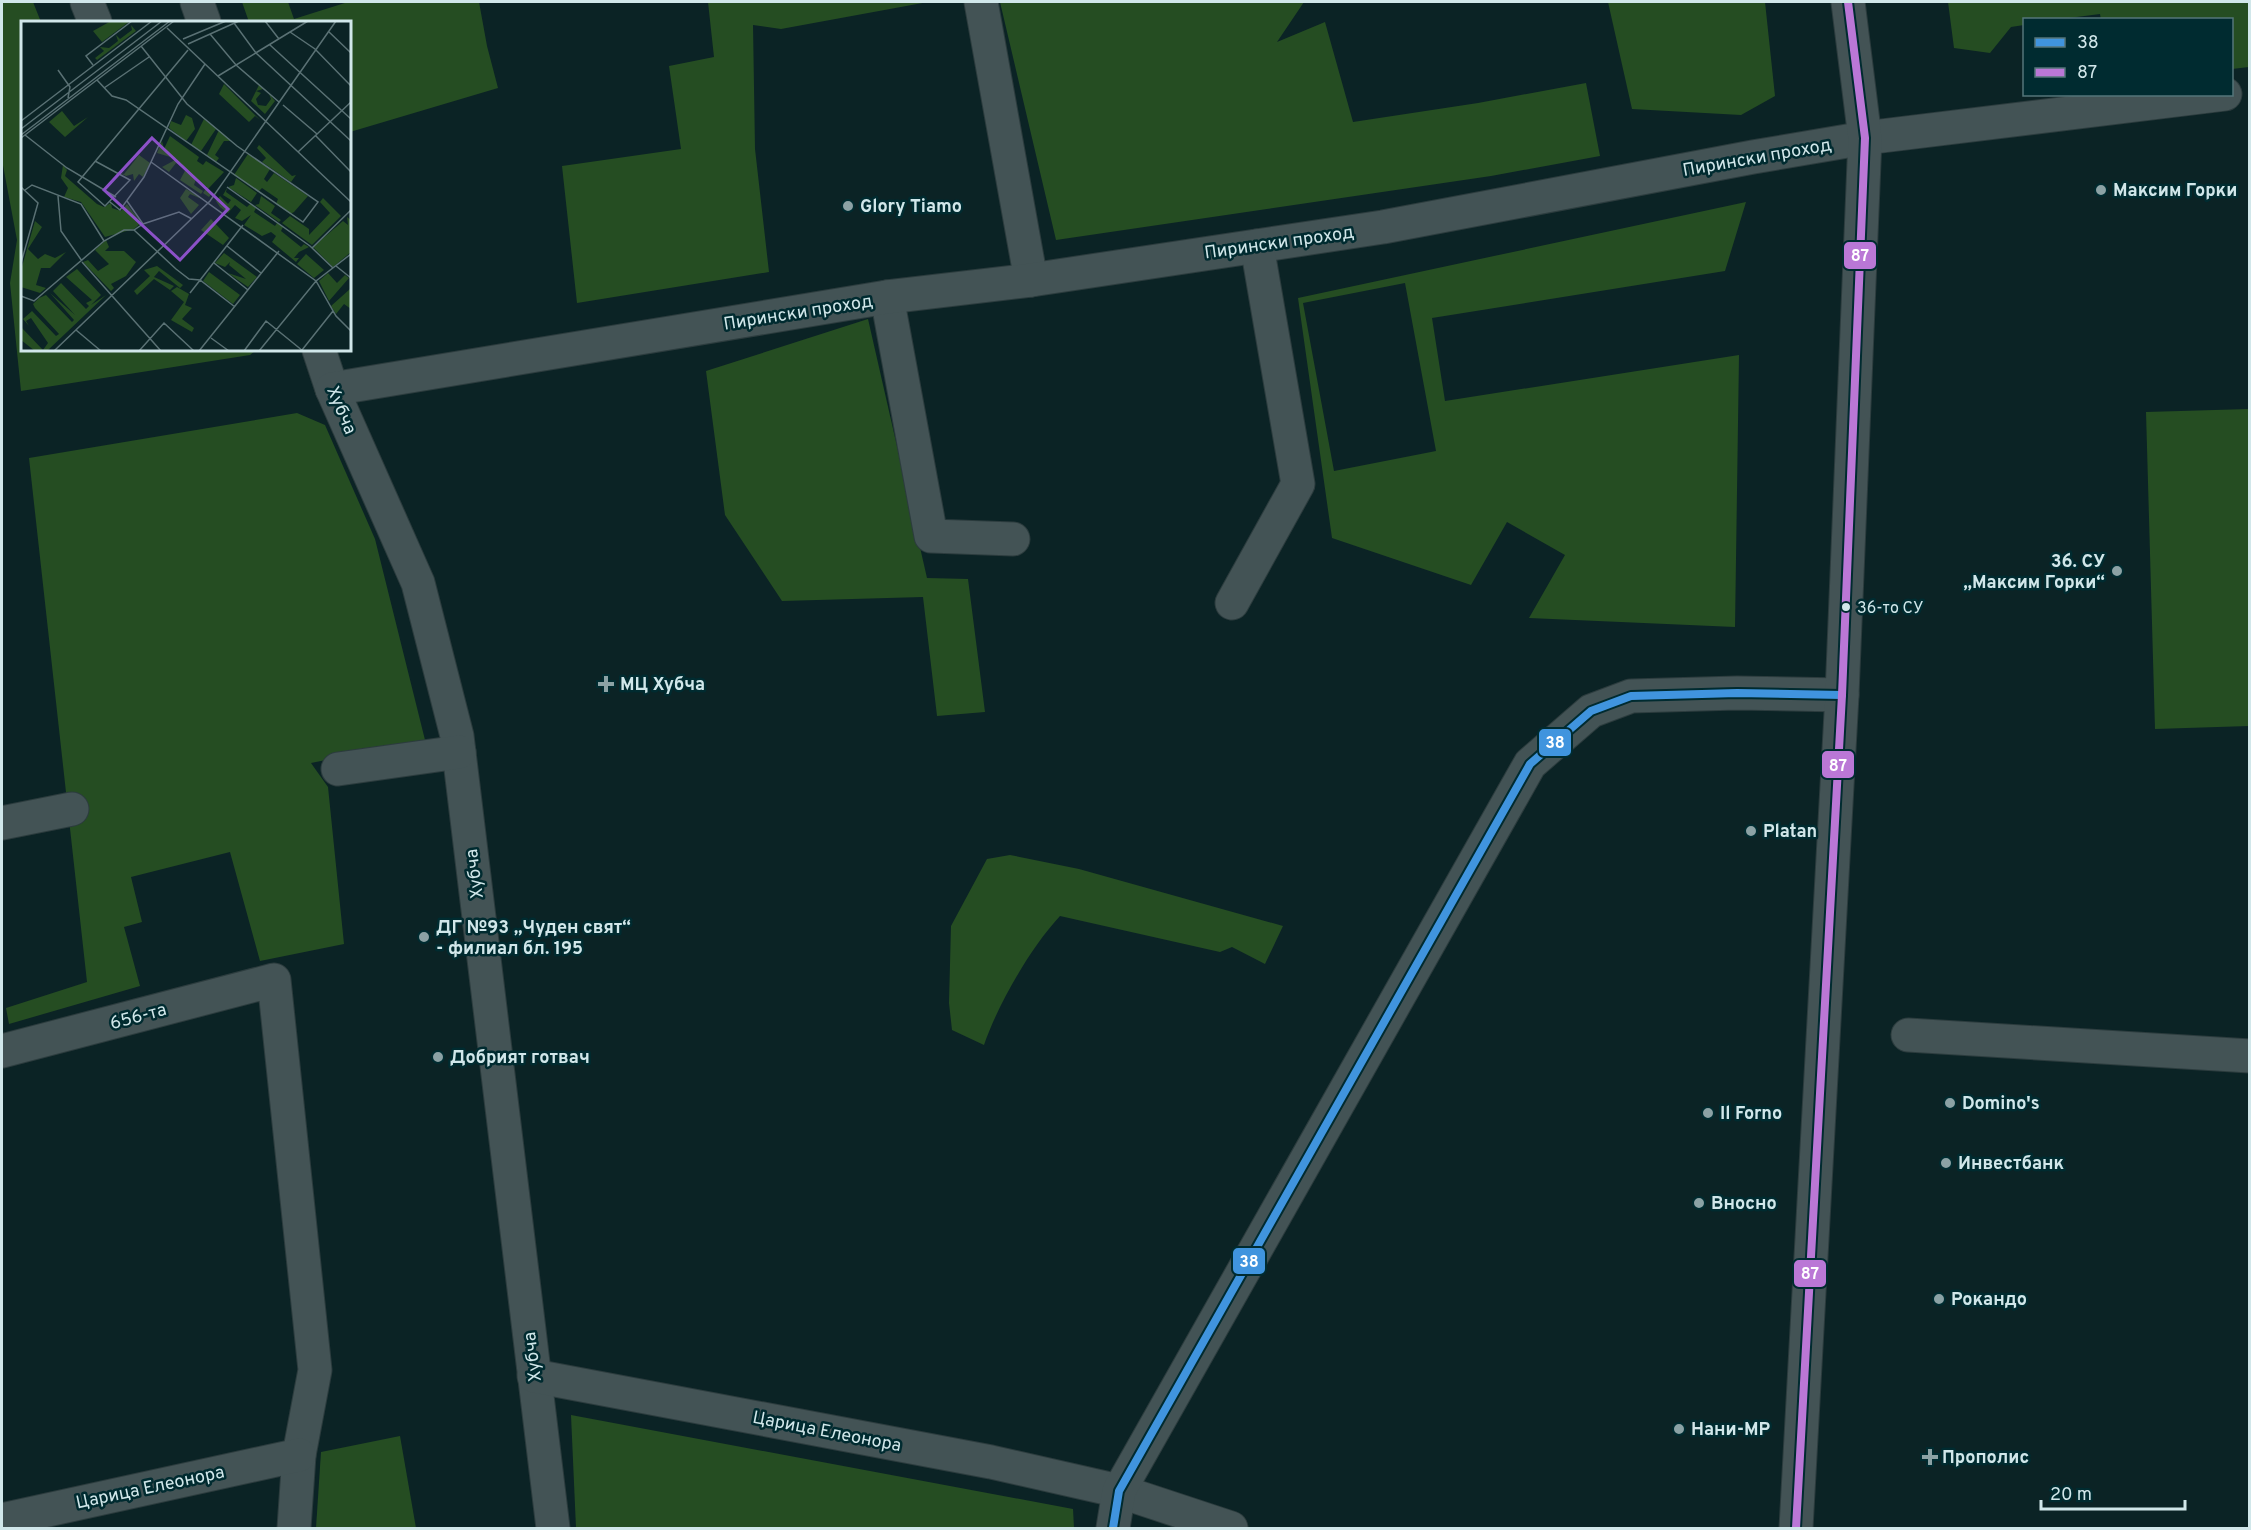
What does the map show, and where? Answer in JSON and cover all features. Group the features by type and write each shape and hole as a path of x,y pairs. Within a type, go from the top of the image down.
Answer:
{"street":[{"path":"87,2 95,21"},
{"path":"197,2 204,21"},
{"path":"981,2 1031,280"},
{"path":"1796,1528 1842,695 1865,138 1848,2"},
{"path":"2233,94 2250,92"},
{"name":"Пирински проход","path":"332,388 887,297 1031,280 1383,227 1865,138 2209,96"},
{"path":"1233,603 1298,484 1257,246"},
{"path":"887,297 931,536 1013,539"},
{"name":"Хубча","path":"319,351 332,388 418,583 457,736 553,1528"},
{"path":"1113,1528 1119,1491 1530,764 1591,711 1631,696 1737,693 1842,695"},
{"path":"338,769 459,752"},
{"path":"2,824 72,809"},
{"name":"656-та","path":"2,1051 274,980 315,1370 299,1455"},
{"path":"1908,1035 2250,1056"},
{"name":"Царица Елеонора","path":"534,1376 946,1453 1119,1491 1231,1528"},
{"path":"294,1528 299,1455"},
{"name":"Царица Елеонора","path":"2,1520 299,1455"}],"green space":[{"path":"2,2 33,2 41,21 21,21 21,351 255,351 250,355 21,391 10,283 17,240 2,160"},
{"path":"242,2 288,2 294,19 348,2 479,2 498,88 351,132 351,21 249,21"},
{"path":"708,2 928,2 781,29 753,25 755,149 769,272 577,303 562,166 681,149 669,66 714,57"},
{"path":"1000,2 1304,2 1277,42 1325,22 1353,122 1478,103 1586,83 1600,156 1491,176 1056,240"},
{"path":"1608,2 1765,2 1775,96 1741,115 1632,109"},
{"path":"1948,2 2249,2 2249,67 2233,69 2233,18 2101,18 2100,14 2069,18 2023,18 2023,25 2011,27 1990,53 1954,48"},
{"path":"1746,202 1725,271 1432,318 1445,401 1739,355 1735,627 1529,618 1565,555 1507,522 1471,585 1332,538 1298,298","holes":["1405,283 1436,451 1334,471 1303,303"]},
{"path":"868,319 927,578 968,579 985,712 937,716 923,597 782,601 725,515 706,371"},
{"path":"2249,409 2249,726 2155,729 2146,412"},
{"path":"297,413 325,425 375,539 425,740 311,763 328,787 344,944 260,961 230,852 131,877 142,922 124,927 140,986 9,1024 6,1008 87,982 29,458"},
{"path":"1010,855 1079,869 1283,926 1265,964 1232,947 1220,952 1060,916 1038,943 1016,977 984,1045 952,1030 949,1003 951,926 987,859"},
{"path":"571,1415 1073,1509 1074,1528 576,1528"},
{"path":"400,1436 416,1528 316,1528 321,1452"}],"transit line":[{"name":"87","path":"1796,1528 1842,695 1865,138 1848,2"},
{"name":"38","path":"1113,1528 1119,1491 1530,764 1591,711 1631,696 1737,693 1842,695"}],"place":[{"name":"Максим Горки","path":"2101,190"},
{"name":"Glory Tiamo","path":"848,206"},
{"name":"36. СУ „Максим Горки“","path":"2117,571"},
{"name":"36-то СУ","path":"1846,607"},
{"name":"МЦ Хубча","path":"606,684"},
{"name":"Platan","path":"1751,831"},
{"name":"ДГ №93 „Чуден свят“ - филиал бл. 195","path":"424,937"},
{"name":"Добрият готвач","path":"438,1057"},
{"name":"Domino's","path":"1950,1103"},
{"name":"Il Forno","path":"1708,1113"},
{"name":"Инвестбанк","path":"1946,1163"},
{"name":"Вносно","path":"1699,1203"},
{"name":"Рокандо","path":"1939,1299"},
{"name":"Нани-МР","path":"1679,1429"},
{"name":"Прополис","path":"1930,1457"}]}
